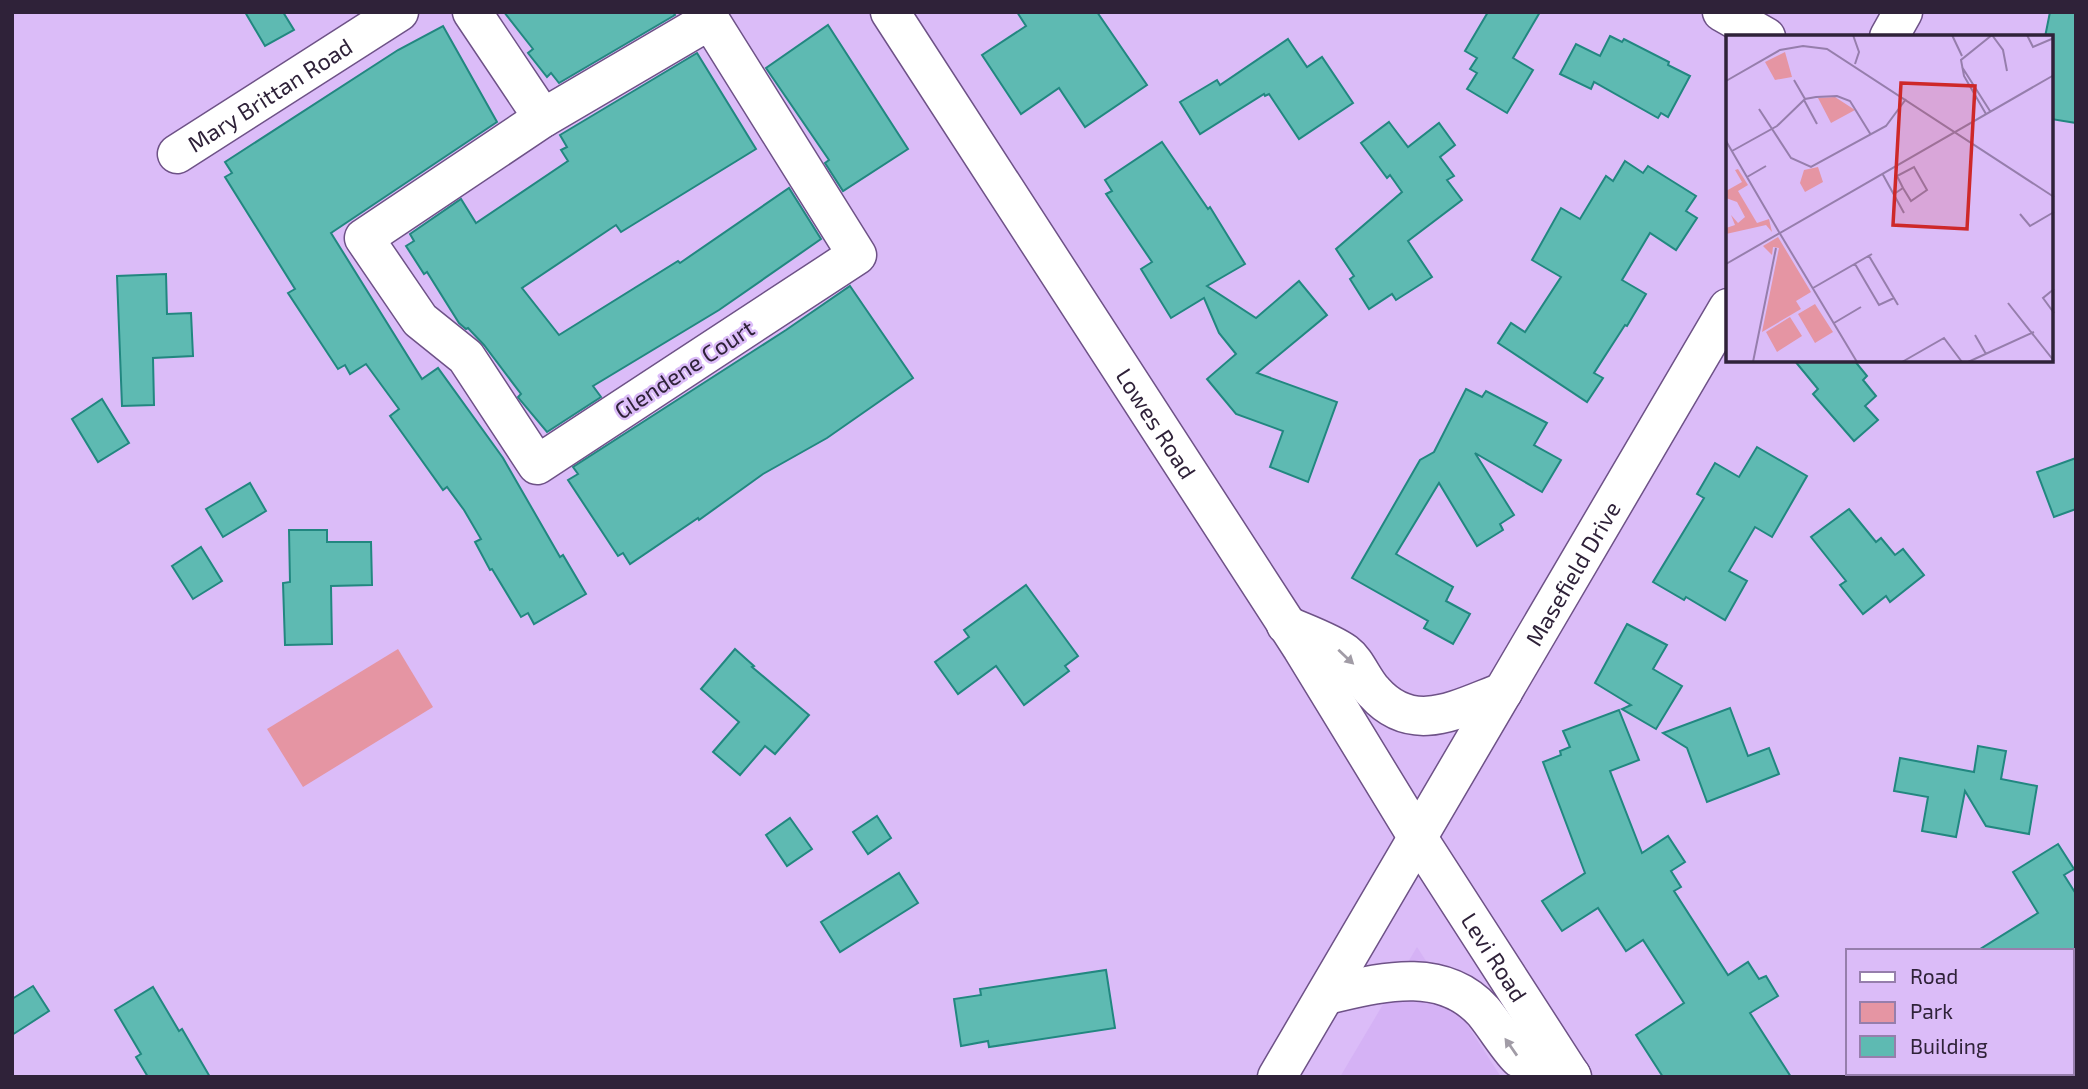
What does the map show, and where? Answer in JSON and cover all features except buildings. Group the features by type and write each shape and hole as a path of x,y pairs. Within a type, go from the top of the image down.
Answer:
{"main road":[{"name":"Mary Brittan Road","path":"177,154 399,12"},
{"path":"472,12 543,118"},
{"name":"Lowes Road","path":"890,12 1286,625 1418,838"},
{"path":"1722,12 1762,35"},
{"path":"1890,35 1903,12"},
{"name":"Glendene Court","path":"710,20 857,255 537,465 466,357 420,320 364,238 543,118 710,20"},
{"name":"Masefield Drive","path":"1277,1077 1726,310"},
{"path":"1286,625 1346,654 1373,692 1391,708 1417,716 1435,717 1503,692"},
{"name":"Levi Road","path":"1418,838 1571,1076"},
{"path":"1326,995 1387,981 1415,980 1452,988 1473,1000 1495,1024 1518,1058 1571,1076"}],"shaded area":[{"path":"1417,947 1501,1077 1340,1077"}],"green space":[{"path":"398,649 433,707 303,787 267,729"}]}
